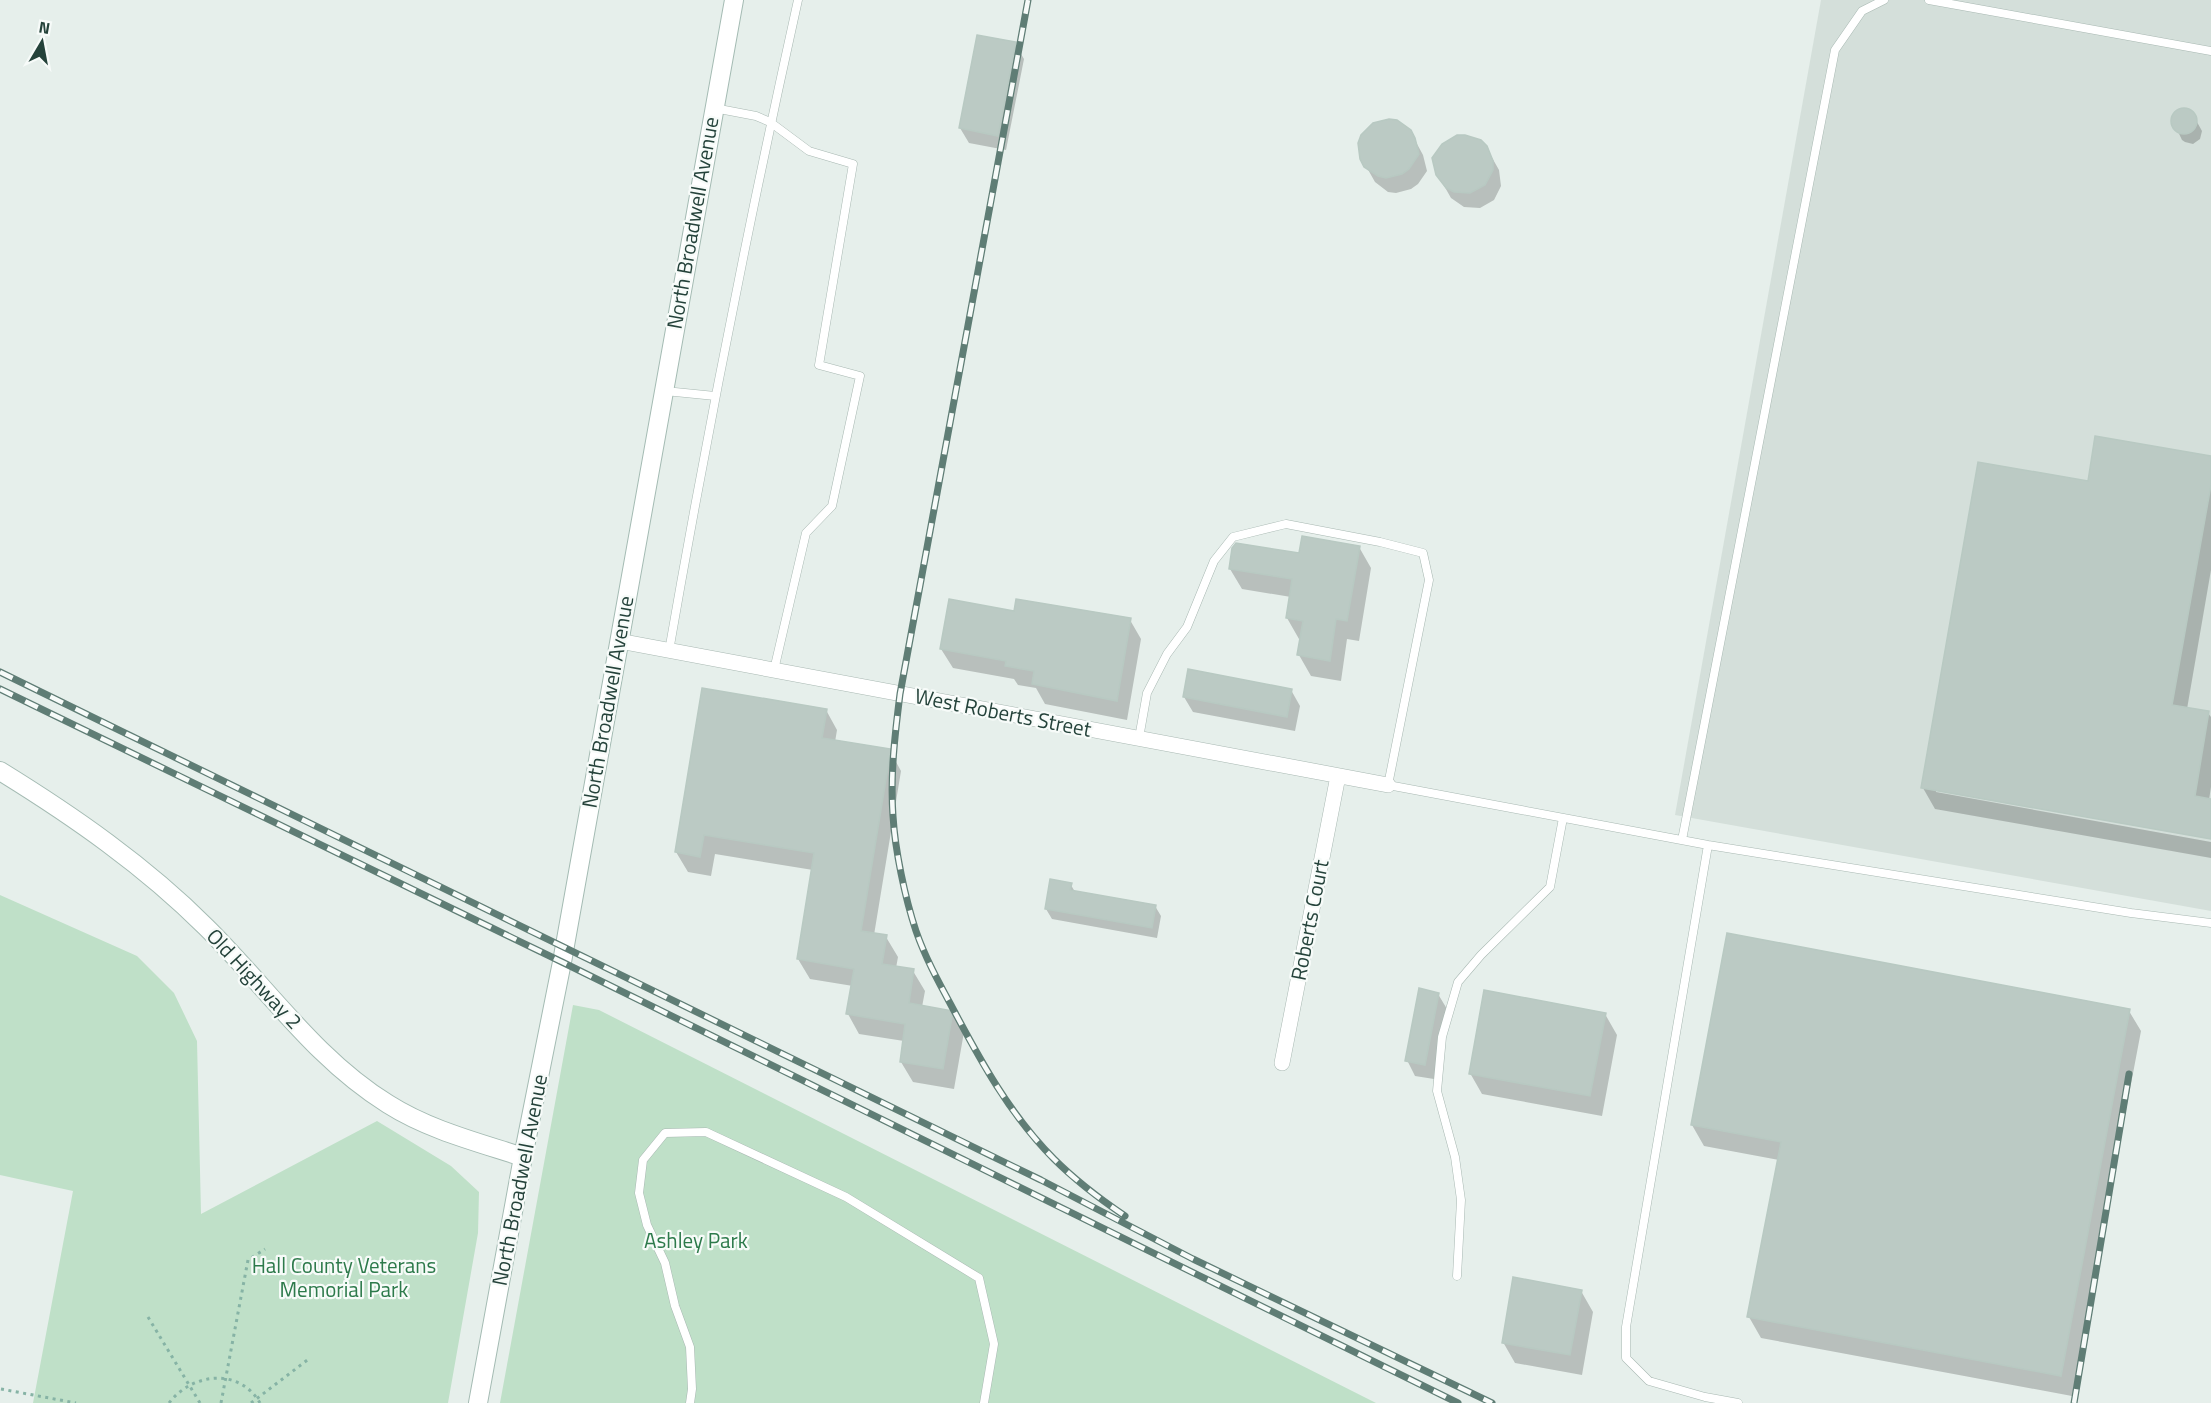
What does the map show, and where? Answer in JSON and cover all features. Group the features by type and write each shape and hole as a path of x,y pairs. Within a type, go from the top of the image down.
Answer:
{"main road":[{"name":"North Broadwell Avenue","path":"478,1403 523,1157 562,962 734,0"},
{"name":"Old Highway 2","path":"0,771 56,806 110,845 164,889 206,927 318,1047 370,1092 426,1125 523,1157"}],"street":[{"name":"West Roberts Street","path":"619,641 1388,785"},
{"name":"Roberts Court","path":"1282,1063 1338,776"}],"lane":[{"path":"669,651 715,396 770,122 798,0"},
{"path":"1682,840 1835,50 1862,10 1884,0"},
{"path":"1929,0 2211,51"},
{"path":"714,108 770,122 809,152 853,164 819,365 860,376 832,506 806,533 774,670"},
{"path":"663,391 715,396"},
{"path":"1139,738 1147,693 1167,654 1187,627 1214,561 1233,537 1286,524 1368,539 1423,554 1429,580 1388,785 1708,845 2131,913 2211,923"},
{"path":"1456,1276 1461,1200 1455,1157 1437,1091 1442,1037 1458,982 1481,955 1550,887 1563,818"},
{"path":"1708,845 1626,1327 1626,1358 1649,1381 1738,1403"},
{"path":"690,1403 692,1389 690,1347 675,1306 665,1263 647,1225 639,1193 643,1160 665,1133 706,1132 846,1197 979,1278 994,1344 984,1403"}],"path":[{"path":"221,1403 248,1260 265,1249"},
{"path":"148,1317 200,1403"},
{"path":"251,1403 310,1358"},
{"path":"169,1403 189,1384 207,1378 226,1379 243,1386 260,1403"},
{"path":"1,1389 76,1403"}],"shaded area":[{"path":"1821,0 2211,0 2211,911 1675,815"}],"green space":[{"name":"Hall County Veterans Memorial Park","path":"0,895 137,956 174,993 197,1041 201,1214 377,1121 451,1166 479,1192 478,1233 448,1403 33,1403 73,1191 0,1175"},
{"name":"Ashley Park","path":"573,1005 599,1010 1376,1403 500,1403"}],"building":[{"path":"977,35 1016,42 998,136 959,128"},
{"path":"2184,108 2193,112 2197,121 2193,130 2184,134 2175,130 2171,121 2175,112"},
{"path":"1389,119 1397,120 1411,130 1419,154 1409,169 1402,174 1386,178 1364,167 1360,159 1358,143 1361,135 1373,123"},
{"path":"1457,135 1481,140 1487,146 1493,161 1493,170 1485,185 1470,193 1454,192 1446,188 1436,175 1432,158 1442,144"},
{"path":"2095,436 2211,456 2211,485 2172,705 2209,711 2195,796 2211,799 2211,839 1921,788 1978,462 2088,481"},
{"path":"1302,536 1360,546 1347,621 1336,619 1330,661 1297,655 1303,621 1286,618 1292,579 1229,569 1232,548 1236,543 1299,553"},
{"path":"949,599 1014,611 1016,599 1131,618 1117,701 1032,684 1034,671 1005,666 1006,661 940,649"},
{"path":"1188,669 1292,689 1287,717 1183,697"},
{"path":"702,688 827,709 822,738 891,749 861,931 887,935 882,964 914,969 909,1003 953,1011 943,1069 900,1062 905,1024 846,1014 854,969 797,959 814,853 704,835 700,857 675,852"},
{"path":"1050,879 1072,883 1070,890 1156,905 1152,928 1045,909"},
{"path":"1727,933 2130,1009 2061,1376 1747,1317 1781,1142 1691,1125"},
{"path":"1419,988 1439,993 1425,1065 1405,1061"},
{"path":"1484,990 1606,1013 1590,1096 1469,1074"},
{"path":"1513,1277 1582,1290 1570,1355 1502,1343"}],"railway":[{"path":"1028,0 900,694 893,770 893,816 901,874 916,931 937,978 985,1066 1023,1124 1038,1142 1071,1175 1125,1216"},
{"path":"0,672 1041,1180 1193,1259 1492,1403"},
{"path":"0,689 562,962 1458,1403"},
{"path":"2074,1403 2129,1074"}]}
